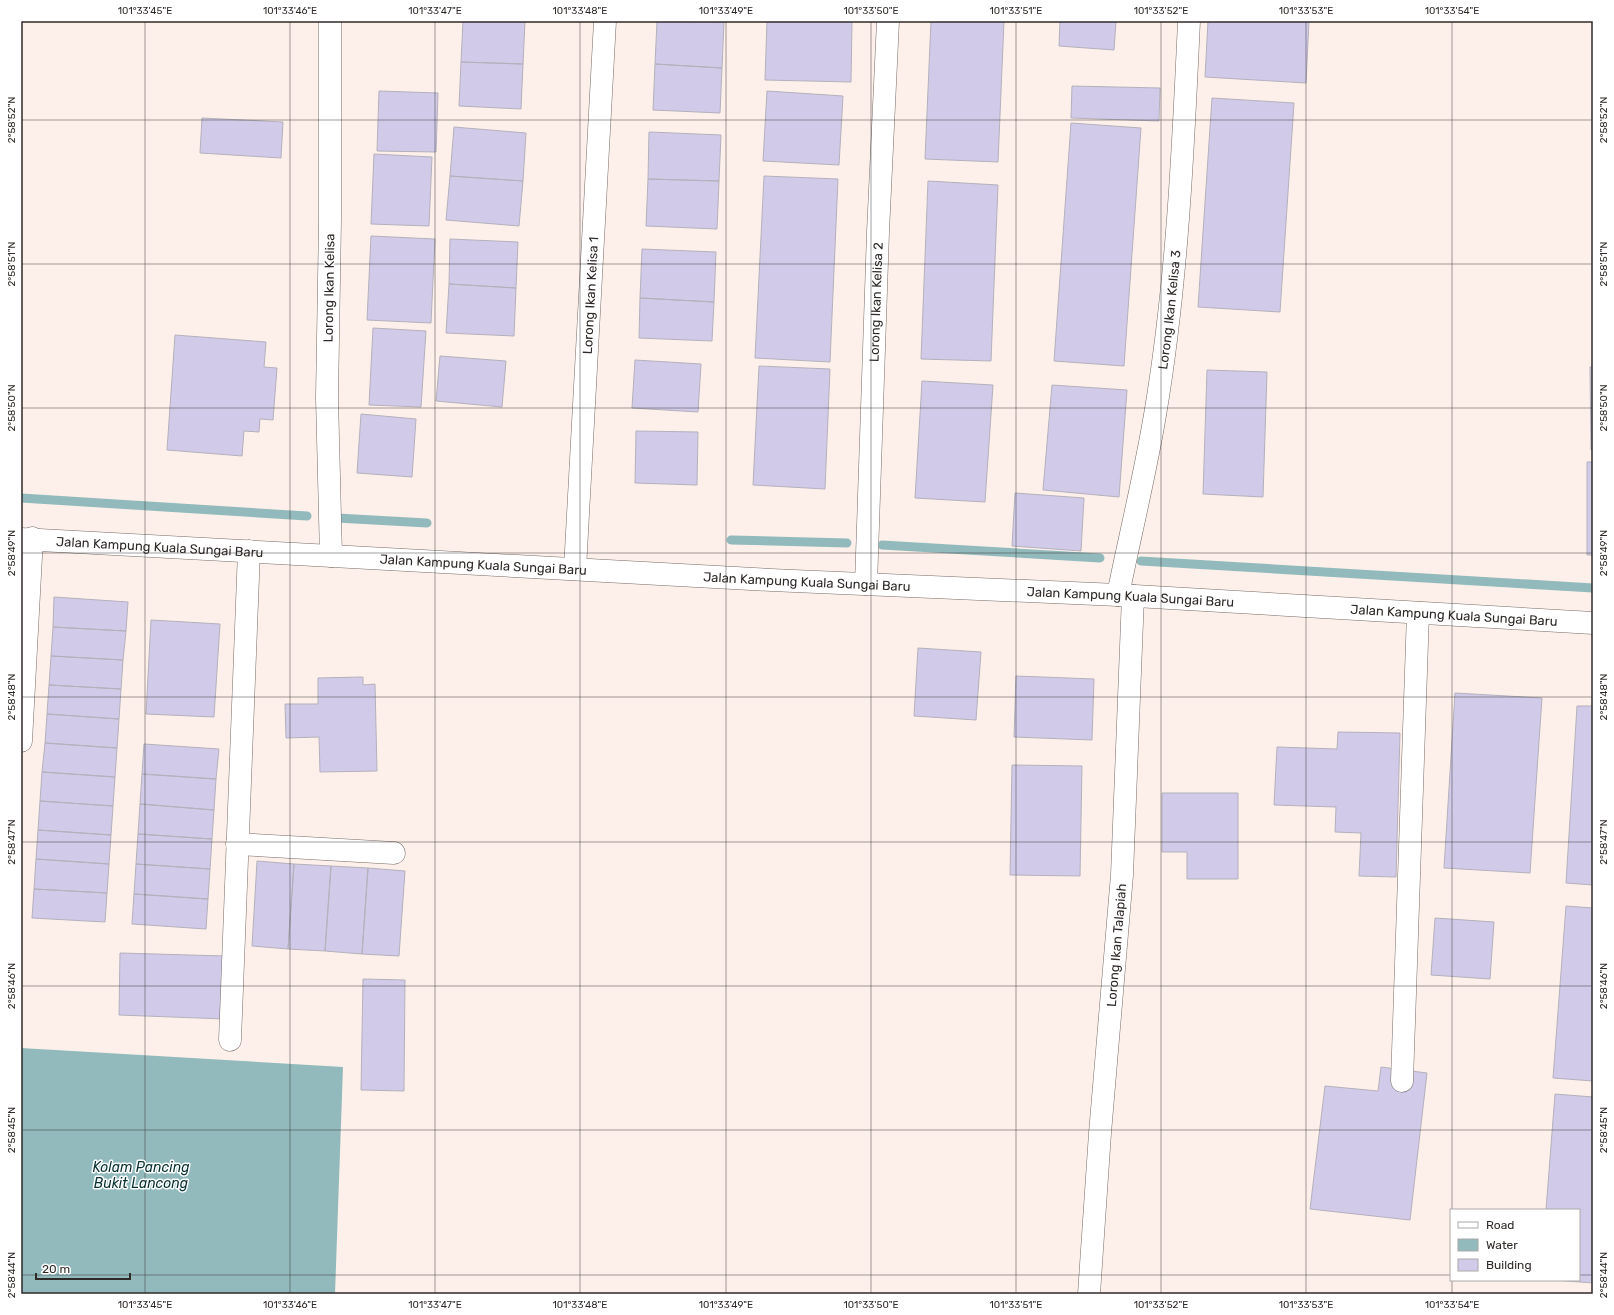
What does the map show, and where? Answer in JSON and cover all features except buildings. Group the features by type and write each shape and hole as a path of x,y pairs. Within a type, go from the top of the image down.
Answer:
{"street":[{"name":"Lorong Ikan Kelisa","path":"330,21 330,220 327,398 332,556"},
{"name":"Lorong Ikan Kelisa 1","path":"574,569 605,21"},
{"name":"Lorong Ikan Kelisa 2","path":"866,584 878,232 888,21"},
{"name":"Lorong Ikan Kelisa 3","path":"1125,596 1155,415 1167,330 1178,229 1189,21"},
{"name":"Jalan Kampung Kuala Sungai Baru","path":"27,538 574,569 1125,596 1593,623"},
{"path":"21,741 27,538"},
{"path":"230,1040 249,551"},
{"name":"Lorong Ikan Talapiah","path":"1089,1294 1101,1125 1122,874 1125,596"},
{"path":"1402,1081 1418,613"},
{"path":"237,844 394,853"}],"water":[{"name":"Kolam Pancing Bukit Lancong","path":"21,1048 343,1067 335,1294 21,1294"}],"waterway":[{"path":"21,498 307,516"},
{"path":"337,518 427,523"},
{"path":"731,540 847,543"},
{"path":"882,545 1100,558"},
{"path":"1141,561 1593,588"}]}
